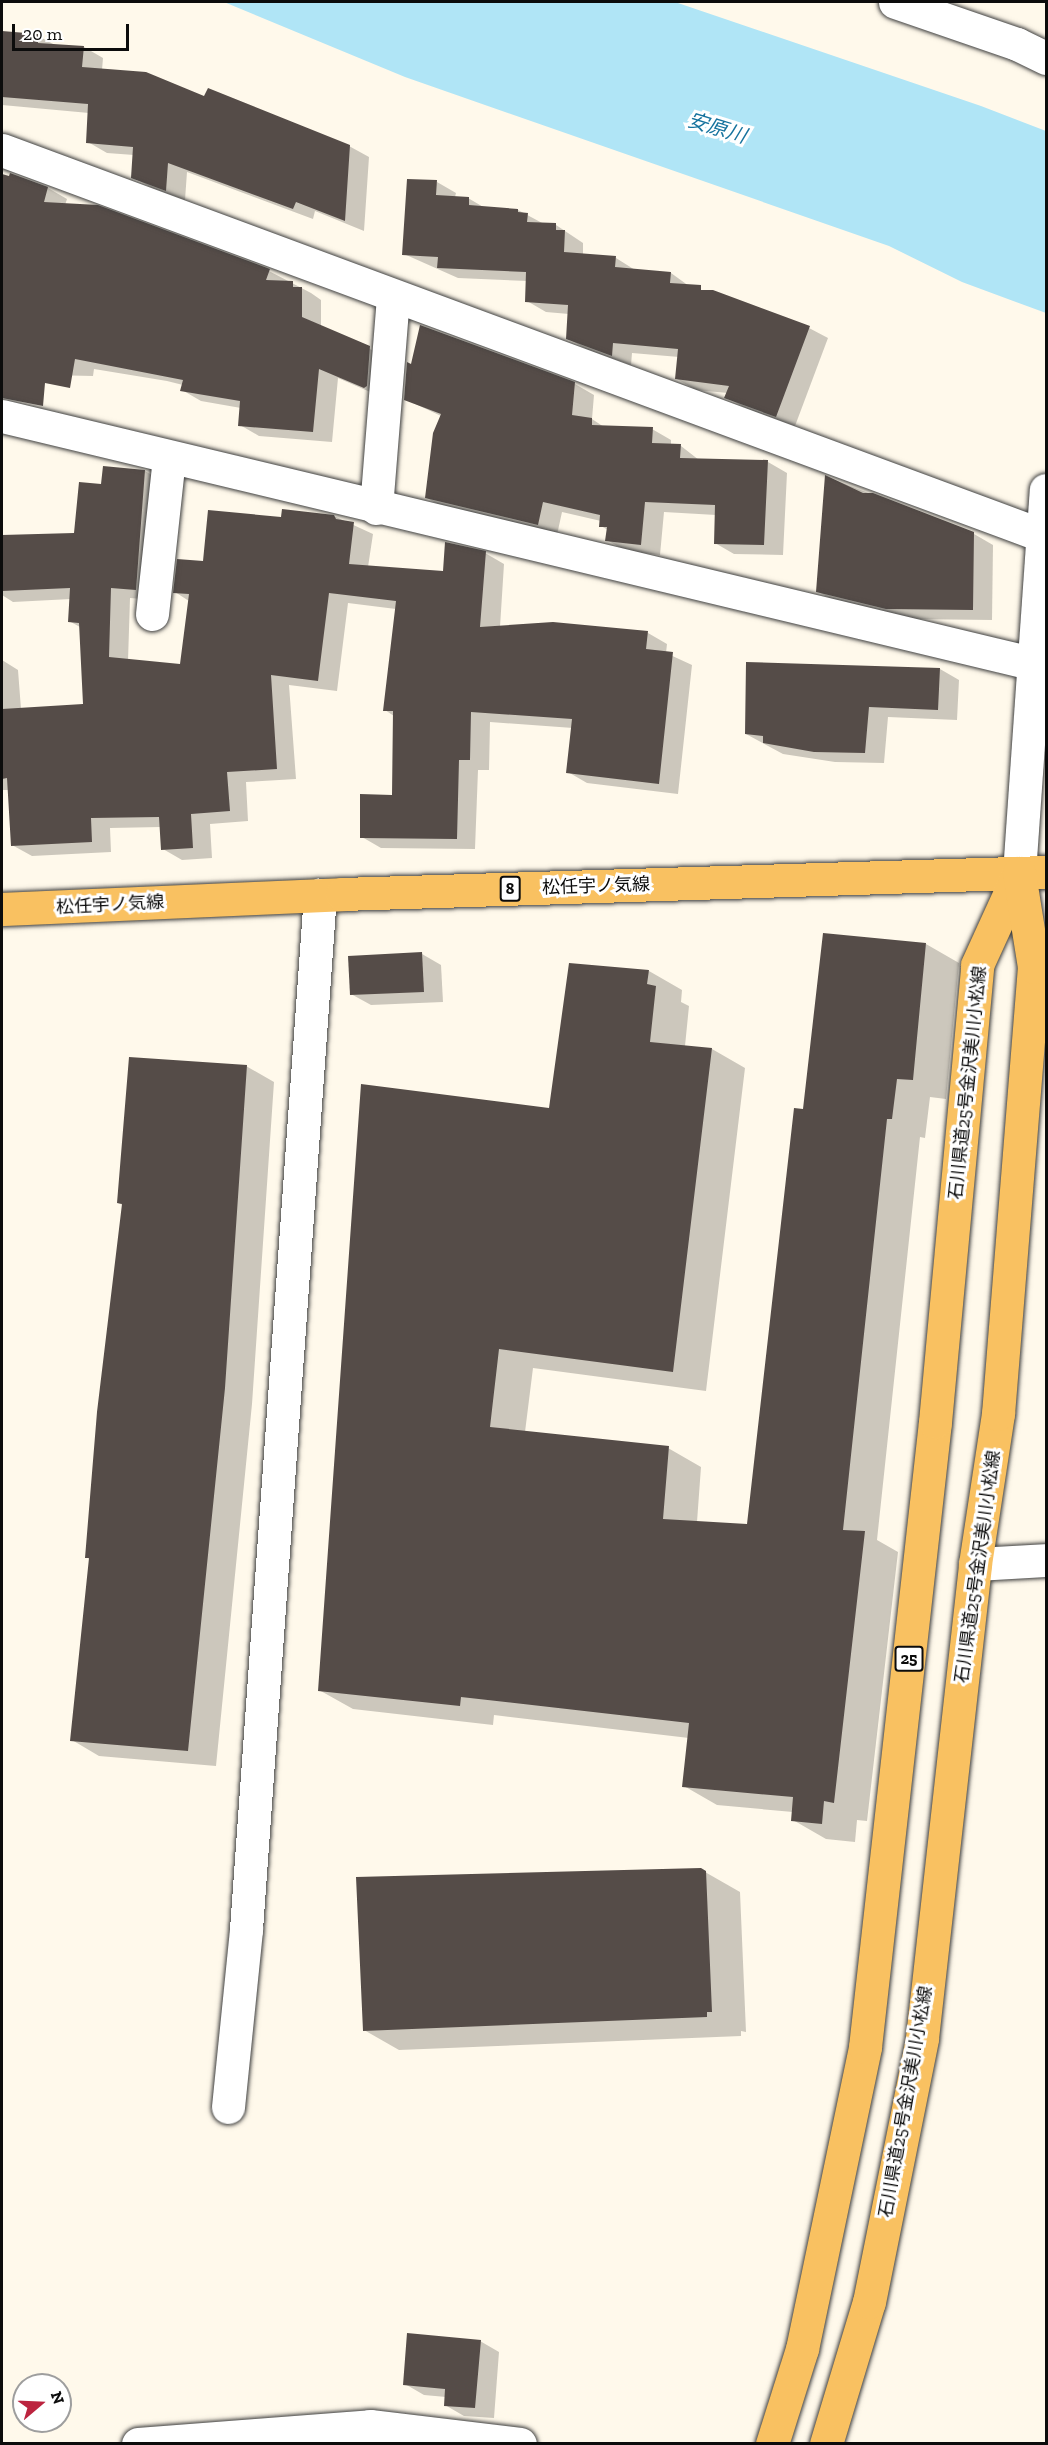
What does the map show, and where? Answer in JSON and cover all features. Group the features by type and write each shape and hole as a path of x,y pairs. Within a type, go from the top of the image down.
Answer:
{"main road":[{"name":"松任宇ノ気線","path":"2,909 320,895 1033,873"},
{"name":"石川県道25号金沢美川小松線","path":"826,2444 868,2302 922,2038 975,1564 999,1414 1034,967 1033,873"},
{"name":"石川県道25号金沢美川小松線","path":"772,2444 802,2349 865,2047 935,1422 977,965 1033,873"}],"street":[{"path":"895,2 1017,44 1047,58"},
{"path":"2,150 393,297 1044,536"},
{"path":"376,508 393,297"},
{"path":"2,416 376,508 1035,664"},
{"path":"152,614 169,457"},
{"path":"1033,873 1035,664 1047,490"},
{"path":"228,2107 246,1929 320,895"},
{"path":"975,1564 1047,1560"},
{"path":"138,2444 370,2426 520,2444"}],"water":[{"name":"安原川","path":"224,2 675,2 981,106 1046,131 1046,313 962,282 889,246 405,77"}],"building":[{"path":"2,31 38,34 38,43 84,46 82,67 146,72 204,96 208,88 350,145 345,221 296,202 293,209 168,163 166,191 131,178 133,147 86,143 88,104 2,97"},
{"path":"10,173 48,187 44,202 98,205 270,269 266,280 293,281 293,287 302,287 302,317 370,346 367,386 364,388 319,369 313,432 238,426 240,401 180,391 183,380 75,359 70,388 45,383 43,406 2,398 2,174 9,176"},
{"path":"407,179 437,180 436,195 469,197 469,205 518,209 518,212 528,213 527,222 556,223 556,230 565,230 564,252 616,256 615,267 671,272 670,283 701,285 701,290 713,290 810,326 776,417 724,398 729,386 675,379 678,349 613,343 612,356 566,339 568,305 525,302 526,272 437,268 438,257 402,255"},
{"path":"420,325 575,382 572,415 592,418 592,425 653,427 652,443 681,444 680,458 768,460 764,545 714,544 715,505 645,502 641,545 605,541 607,527 599,527 600,515 543,502 538,525 425,498 433,433 441,414 404,400 407,362 411,364"},
{"path":"103,466 145,470 136,590 111,588 109,657 180,664 189,594 173,593 177,559 203,561 208,510 281,517 282,509 334,515 336,519 354,522 349,564 443,571 445,542 486,551 480,627 553,622 648,631 646,649 673,652 659,784 566,773 572,719 471,712 470,760 459,760 457,839 360,838 360,794 392,795 393,711 383,711 396,601 329,593 318,681 271,675 277,769 227,772 230,811 191,814 193,848 161,850 159,817 91,818 92,842 11,846 7,778 2,779 2,709 83,704 79,623 68,622 70,588 2,591 2,535 74,533 79,482 101,484"},
{"path":"825,475 863,493 873,493 974,532 973,610 886,609 816,592"},
{"path":"746,662 940,668 938,710 869,707 865,753 814,752 763,743 763,736 745,734"},
{"path":"823,933 926,943 913,1080 897,1079 892,1119 887,1119 843,1530 865,1531 834,1803 824,1801 822,1824 791,1821 793,1797 682,1787 689,1723 461,1697 460,1706 318,1691 361,1084 549,1108 569,963 649,970 647,984 656,986 650,1042 712,1048 673,1372 499,1349 490,1427 669,1446 663,1519 747,1524 794,1108 803,1109"},
{"path":"422,952 424,992 350,995 348,956"},
{"path":"129,1057 247,1065 225,1388 188,1751 70,1741 89,1558 85,1558 97,1412 122,1204 117,1203"},
{"path":"701,1868 706,1871 712,2012 707,2012 707,2017 363,2031 356,1877"},
{"path":"407,2333 481,2340 475,2408 444,2406 445,2389 403,2385"}]}
